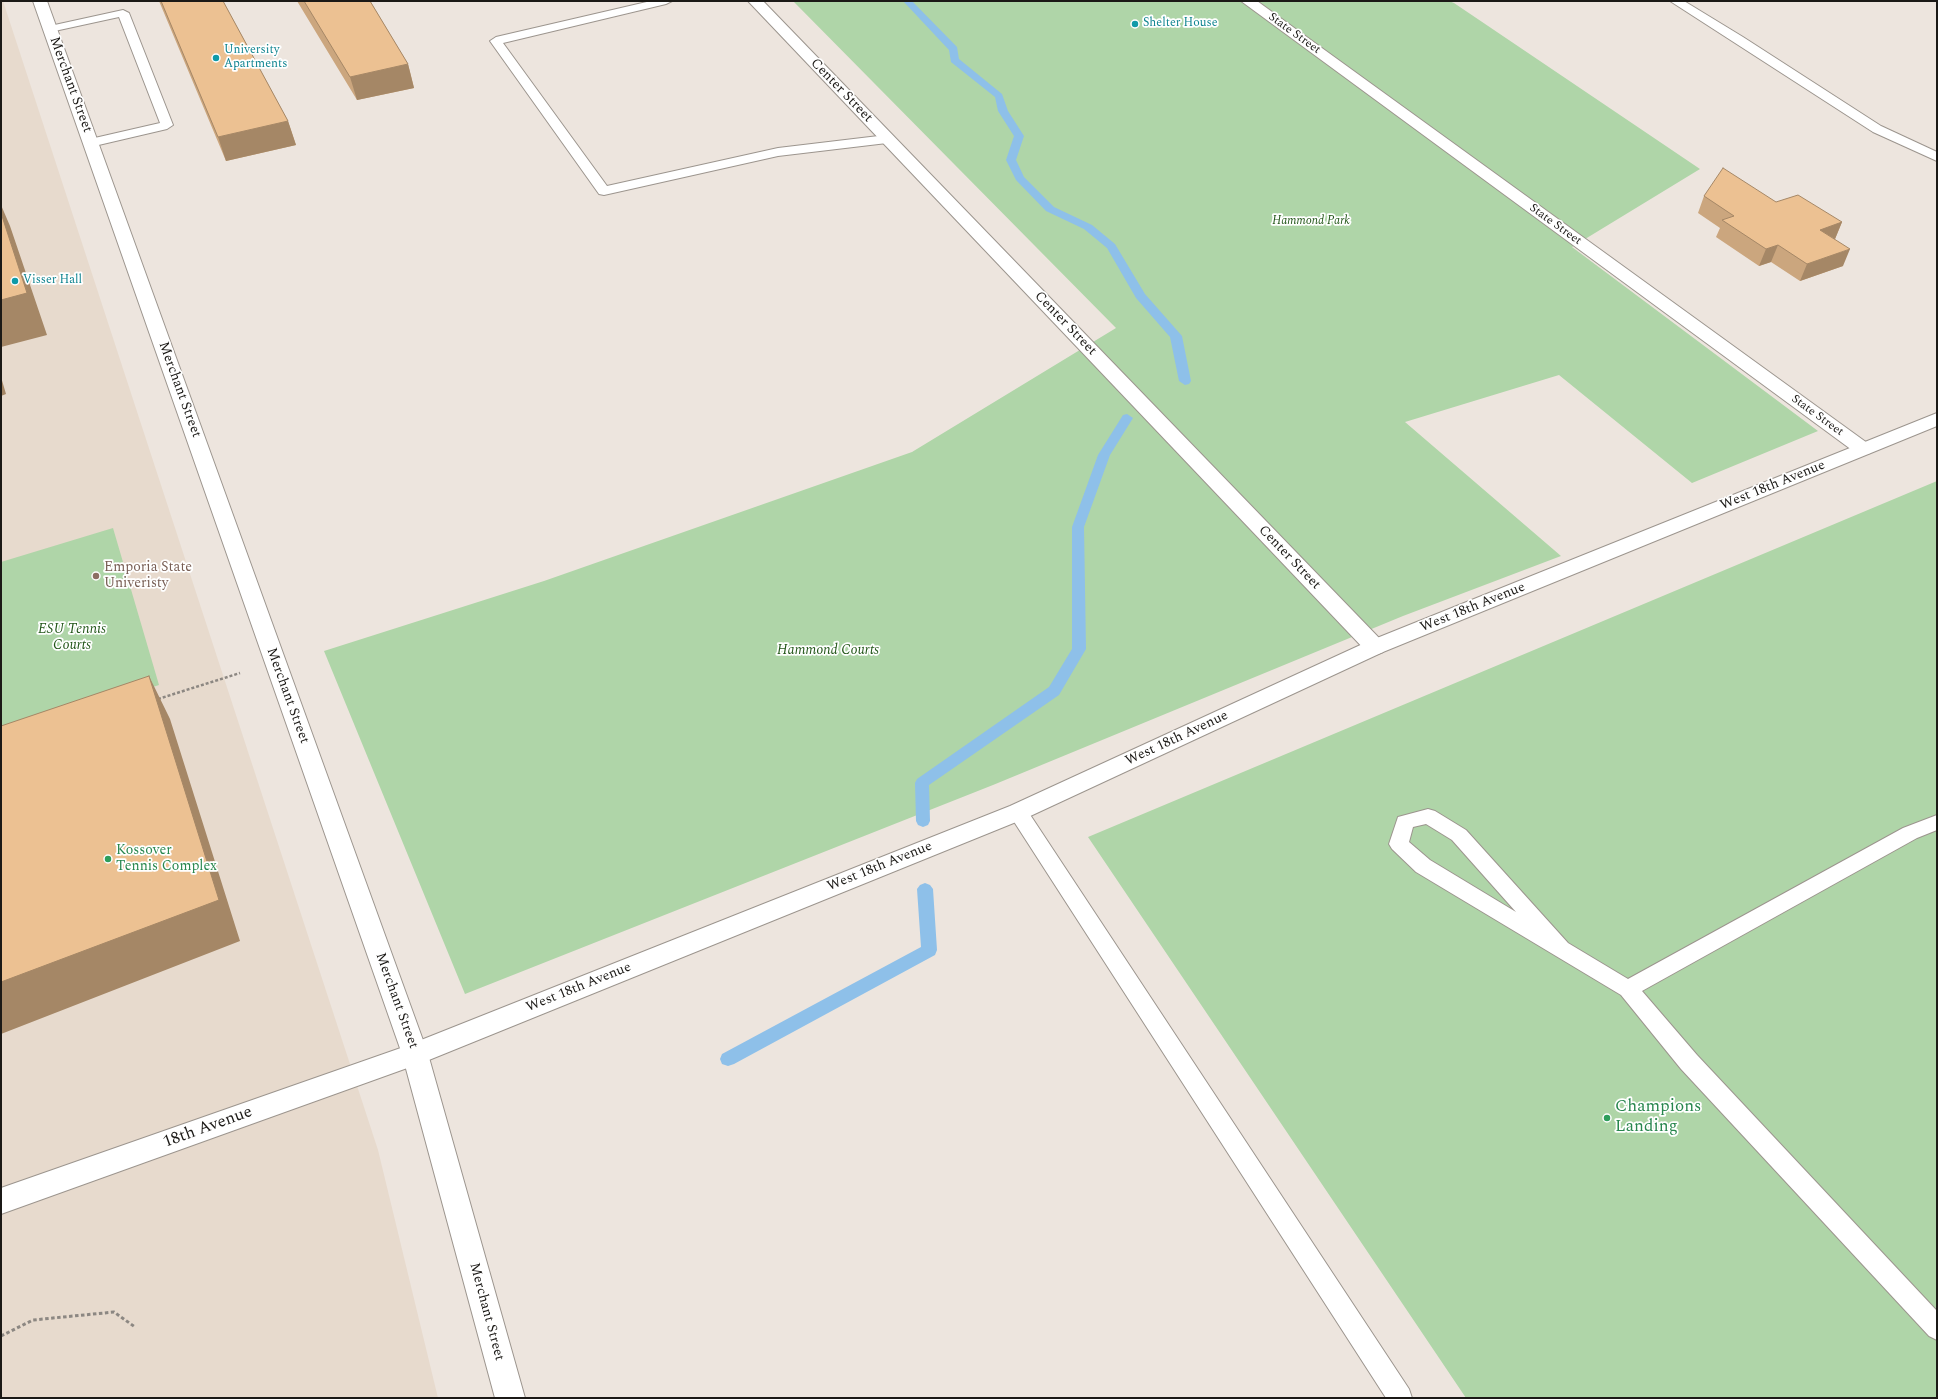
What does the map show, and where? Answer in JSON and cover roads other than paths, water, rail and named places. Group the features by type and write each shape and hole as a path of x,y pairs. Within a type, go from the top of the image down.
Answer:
{"street":[{"name":"Merchant Street","path":"40,1 415,1054 510,1398"},
{"name":"Center Street","path":"755,1 1375,648"},
{"name":"State Street","path":"1248,1 1863,449"},
{"name":"West 18th Avenue","path":"415,1054 1018,812 1375,648 1937,419"},
{"name":"18th Avenue","path":"1,1201 415,1054"}],"lane":[{"path":"666,1 496,41 604,191 778,152 887,139"},
{"path":"1676,1 1739,39 1877,129 1937,157"},
{"path":"50,29 123,13 167,125 90,143"},
{"path":"1018,812 1400,1398"},
{"path":"1560,947 1459,835 1428,816 1404,822 1399,844 1423,866 1628,988 1689,1062 1937,1328"},
{"path":"1628,988 1910,833 1937,822"}],"waterway":[{"path":"907,1 954,49 954,60 999,96 1003,111 1019,136 1011,160 1020,178 1050,209 1088,227 1111,246 1140,296 1176,336 1185,381"},
{"path":"923,821 922,783 1054,691 1079,649 1078,527 1104,455 1127,418"},
{"path":"728,1059 929,950 925,889"}],"place":[{"name":"Shelter House","path":"1135,24"},
{"name":"University Apartments","path":"216,58"},
{"name":"Visser Hall","path":"15,281"},
{"name":"Emporia State Univeristy","path":"96,576"},
{"name":"Kossover Tennis Complex","path":"108,859"},
{"name":"Champions Landing","path":"1607,1118"}],"park label":[{"name":"Hammond Park","path":"1311,222"},
{"name":"ESU Tennis Courts","path":"72,638"},
{"name":"Hammond Courts","path":"828,651"}]}
